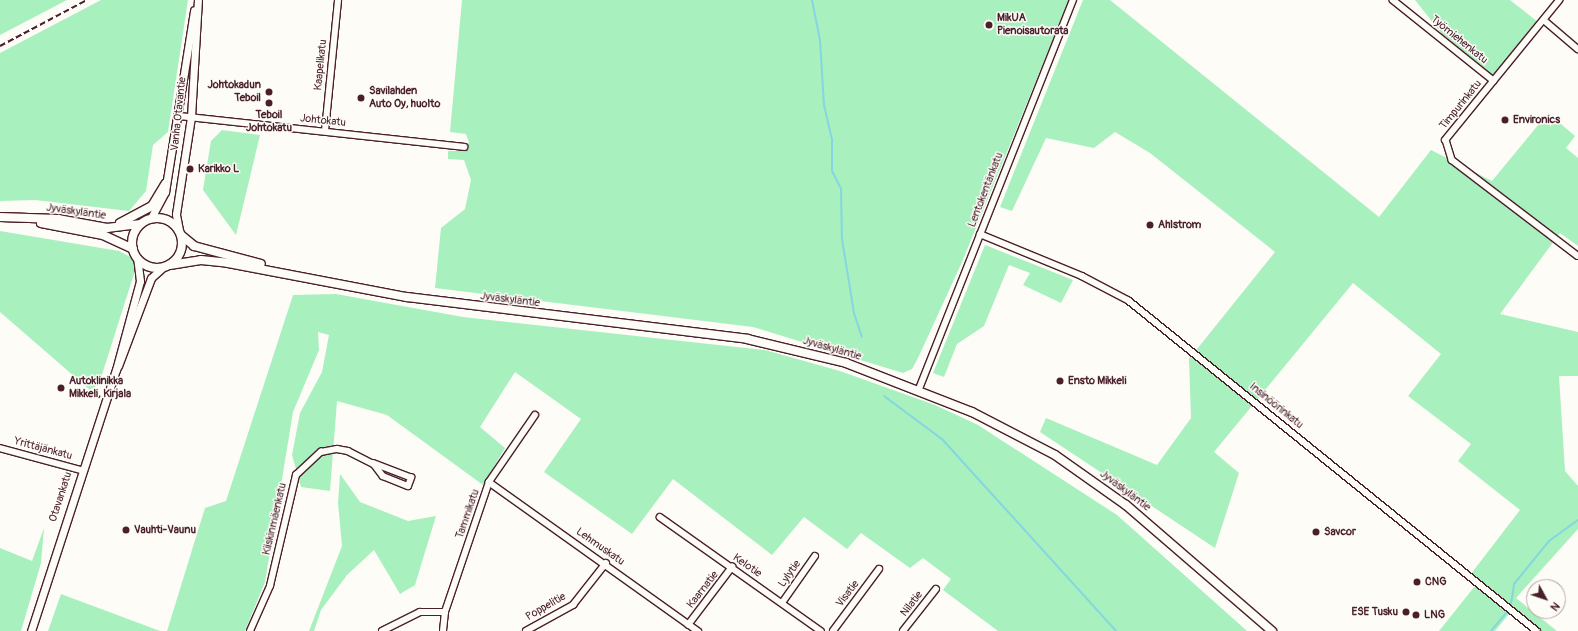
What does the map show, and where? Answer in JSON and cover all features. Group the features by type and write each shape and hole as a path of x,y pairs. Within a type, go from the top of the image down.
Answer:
{"highway":[{"path":"97,226 136,217 157,199 165,184"},
{"name":"Jyväskyläntie","path":"0,217 58,219 116,228 139,224"},
{"name":"Jyväskyläntie","path":"9,217 103,235 133,249"},
{"path":"151,218 168,222 180,233 181,251 166,266 148,267 137,258 133,249 132,236 139,224 151,218"},
{"name":"Jyväskyläntie","path":"180,233 190,244 206,250 310,278"},
{"name":"Jyväskyläntie","path":"166,266 201,260 310,278 407,297 769,343 846,363 919,389 1011,431 1085,475 1168,539 1272,631"}],"main road":[{"name":"Vanha Otavantie","path":"151,218 161,205 180,116 197,0"},
{"name":"Vanha Otavantie","path":"180,233 177,206 191,117 197,0"},
{"name":"Otavankatu","path":"116,370 140,281 137,258"},
{"name":"Otavankatu","path":"31,631 81,470 116,370 151,278 166,266"}],"street":[{"name":"Kaapelikatu","path":"324,131 338,0"},
{"name":"Lentokentänkatu","path":"919,389 1073,0"},
{"name":"Työmiehenkatu","path":"1393,0 1494,81"},
{"name":"Timpurinkatu","path":"1560,0 1446,140 1452,160 1578,256"},
{"path":"1544,20 1578,49"},
{"name":"Johtokatu","path":"180,116 464,147"},
{"name":"Insinöörinkatu","path":"980,234 1096,282 1128,300 1536,631"},
{"name":"Tammikatu","path":"443,631 445,612 490,482 535,415"},
{"name":"Yrittäjänkatu","path":"0,448 81,470"},
{"name":"Kiiskinmäenkatu","path":"250,631 270,586 296,475 321,452 337,449 348,451 374,464 411,478 408,486 383,476 374,464"},
{"name":"Lehmuskatu","path":"490,482 606,563 698,631"},
{"name":"Kelotie","path":"660,517 821,631"},
{"name":"Lylytie","path":"782,603 815,556"},
{"name":"Poppelitie","path":"526,631 573,605 606,563"},
{"name":"Kaarnatie","path":"688,624 732,568"},
{"name":"Visatie","path":"833,631 879,569"},
{"name":"Nilatie","path":"903,631 936,589"},
{"path":"382,631 420,612 445,612"}],"green space":[{"path":"0,0 67,0 0,35"},
{"path":"101,0 188,0 168,132 153,145 146,191 129,211 35,200 0,201 0,53"},
{"path":"462,0 1069,0 962,262 918,358 912,369 903,373 753,327 435,288 441,228 465,209 471,180 464,160 448,159 448,151 466,151 469,142 466,134 450,132"},
{"path":"1083,0 1110,0 1379,217 1431,150 1492,181 1548,113 1575,136 1566,148 1578,158 1578,246 1560,233 1500,314 1578,332 1578,376 1559,376 1565,471 1578,486 1578,529 1533,579 1526,579 1526,587 1516,598 1526,606 1526,619 1542,619 1557,631 1531,631 1509,614 1495,631 1439,631 1475,586 1467,579 1520,510 1458,461 1471,444 1408,396 1441,354 1353,283 1214,452 1239,473 1215,548 1040,432 1046,418 1157,465 1191,418 1189,359 1275,252 1150,153 1115,132 1094,148 1046,138 1012,211 1000,207"},
{"path":"1415,0 1510,0 1538,22 1494,76 1442,34"},
{"path":"222,130 260,135 236,235 203,190 211,141"},
{"path":"0,231 119,251 138,261 99,384 90,390 0,312"},
{"path":"985,245 1073,280 1061,303 1023,285 1030,273 1009,265 984,326 957,344 944,377 933,373"},
{"path":"336,294 463,317 765,350 840,371 935,405 978,425 1117,515 1247,631 998,631 943,590 951,579 923,558 910,568 861,533 847,549 804,517 772,555 673,479 632,534 544,472 581,419 515,372 480,427 505,448 483,485 387,415 337,401 330,491 301,487 292,455 300,413 322,372 329,335 318,332 319,350 293,412 265,582 245,631 167,631 205,508 226,501 293,295"},
{"path":"340,474 360,502 408,521 436,516 415,585 400,594 374,550 347,575 321,610 314,631 309,631 342,546 338,503"},
{"path":"44,528 41,563 21,631 0,631 0,548 32,561"},
{"path":"61,594 160,631 48,631"}],"waterway":[{"path":"812,0 820,40 824,105 832,139 832,171 841,189 842,239 854,313 862,337"},
{"path":"884,396 942,439 1116,631"},
{"path":"1511,604 1514,584 1549,541 1578,520"},
{"path":"1491,631 1507,612"}],"railway":[{"path":"0,46 87,0"}],"place":[{"name":"MikUA Pienoisautorata","path":"989,25"},
{"name":"Johtokadun Teboil","path":"269,92"},
{"name":"Savilahden Auto Oy, huolto","path":"361,98"},
{"name":"Teboil Johtokatu","path":"269,103"},
{"name":"Environics","path":"1505,120"},
{"name":"Karikko L","path":"190,169"},
{"name":"Ahlstrom","path":"1150,225"},
{"name":"Ensto Mikkeli","path":"1060,381"},
{"name":"Autoklinikka Mikkeli, Kirjala","path":"61,388"},
{"name":"Vauhti-Vaunu","path":"126,530"},
{"name":"Savcor","path":"1316,532"},
{"name":"CNG","path":"1417,582"},
{"name":"ESE Tusku","path":"1406,612"},
{"name":"LNG","path":"1416,615"}]}
